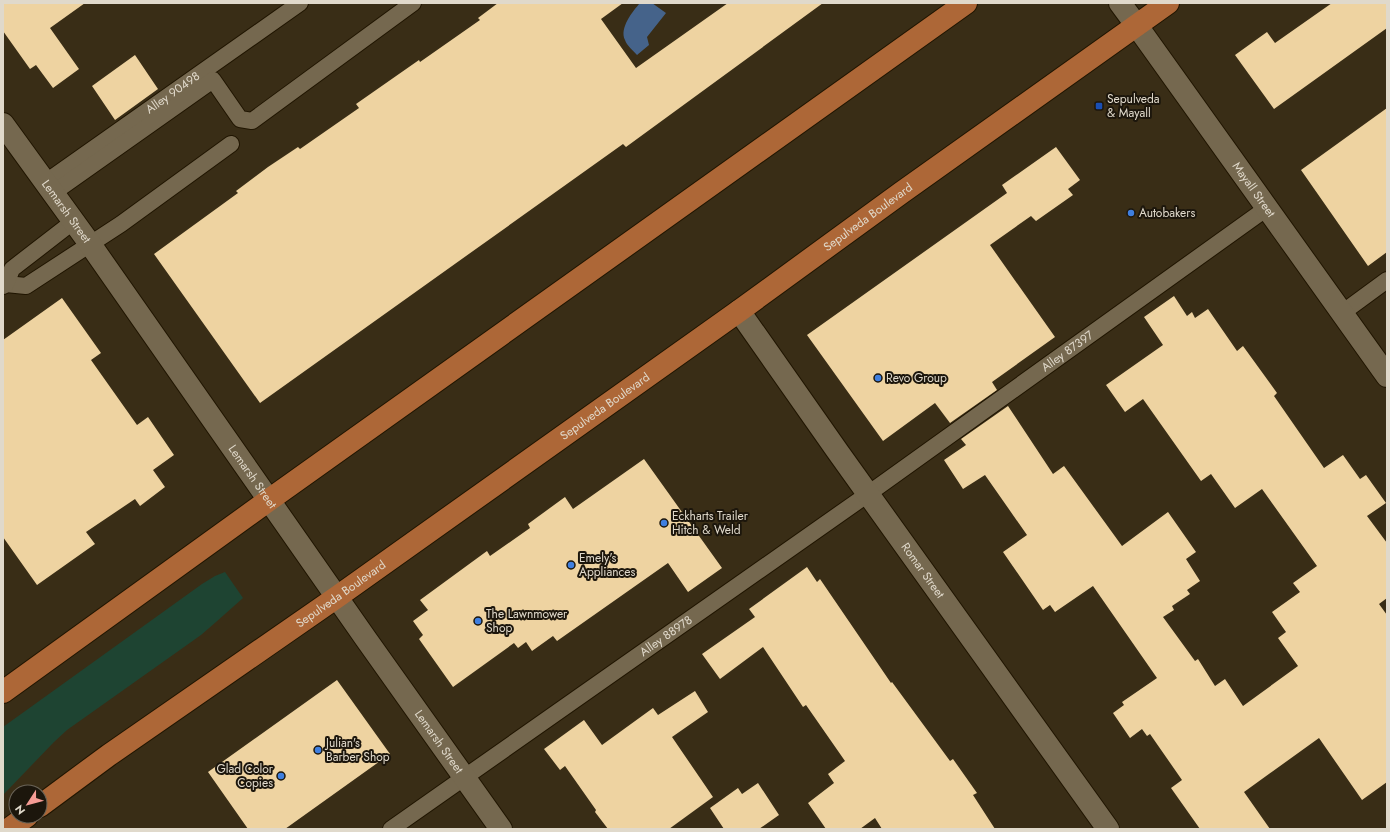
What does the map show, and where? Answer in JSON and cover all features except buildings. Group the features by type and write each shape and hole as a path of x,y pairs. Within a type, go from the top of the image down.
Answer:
{"main road":[{"path":"3,692 269,500 966,3"},
{"name":"Sepulveda Boulevard","path":"48,800 115,751 337,597 739,311 901,193 1168,3"}],"street":[{"name":"Mayall Street","path":"1120,3 1387,376"},
{"name":"Lemarsh Street","path":"3,124 50,187 501,829"},
{"name":"Romar Street","path":"739,311 1108,829"}],"lane":[{"name":"Alley 90498","path":"50,187 300,3"},
{"path":"50,187 213,80 240,119 252,121 413,3"},
{"path":"74,221 12,270 5,285 26,286 120,224 231,144"},
{"name":"Alley 87397","path":"868,494 1267,208"},
{"path":"1342,313 1387,280"},
{"name":"Alley 88978","path":"391,829 868,494"}],"green space":[{"path":"225,572 243,598 201,635 67,730 14,784 8,784 8,790 3,795 3,727 215,576"}],"water":[{"path":"640,3 652,3 666,13 647,37 649,45 637,55 626,42 624,30 625,25"}],"place":[{"name":"Sepulveda & Mayall","path":"1099,106"},
{"name":"Autobakers","path":"1131,213"},
{"name":"Revo Group","path":"878,378"},
{"name":"Eckharts Trailer Hitch & Weld","path":"664,523"},
{"name":"Emely's Appliances","path":"571,565"},
{"name":"The Lawnmower Shop","path":"478,621"},
{"name":"Julian's Barber Shop","path":"318,750"},
{"name":"Glad Color Copies","path":"281,776"}]}
